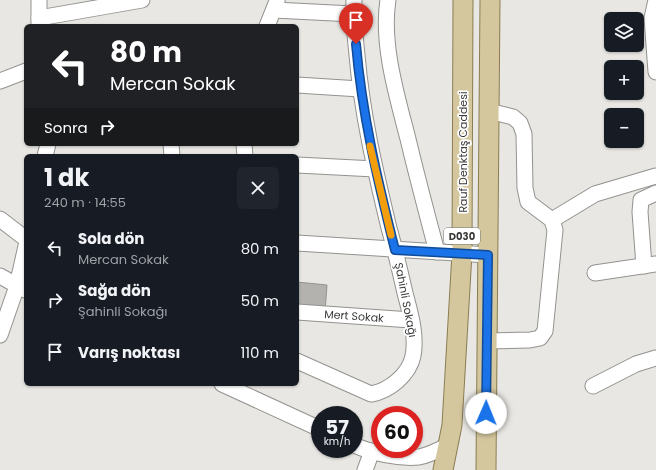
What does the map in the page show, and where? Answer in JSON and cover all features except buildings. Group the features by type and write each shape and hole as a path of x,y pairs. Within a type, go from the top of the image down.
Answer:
{"main road":[{"name":"Rauf Denktaş Caddesi","path":"443,470 452,425 462,253 463,0"},
{"path":"486,470 490,0"}],"street":[{"path":"39,0 39,22 142,0"},
{"path":"388,0 386,10 389,57 394,87 437,252"},
{"path":"656,0 652,18 656,72"},
{"path":"267,24 276,5 354,7"},
{"name":"Şahinli Sokağı","path":"299,362 370,394 381,392 396,383 406,371 413,357 414,343 411,320 375,170 360,89 354,7"},
{"path":"0,81 24,71"},
{"path":"299,85 360,89"},
{"path":"487,341 530,340 540,338 545,331 555,230 552,220 528,202 525,188 524,134 520,123 513,117 489,111"},
{"path":"299,165 375,170"},
{"path":"552,220 595,194 656,176"},
{"path":"595,273 650,265 640,212 640,200 656,193"},
{"path":"0,219 24,237"},
{"path":"299,243 488,255"},
{"path":"0,335 22,288 24,267"},
{"path":"0,276 22,288"},
{"name":"Mert Sokak","path":"299,312 411,320"},
{"path":"593,386 636,364 656,358"},
{"path":"226,386 311,425"},
{"path":"423,456 448,445"},
{"path":"365,470 371,454"}],"slow traffic":[{"path":"370,146 391,235"}],"route":[{"path":"356,44 360,89 375,170 395,250 488,255 486,413"}]}
